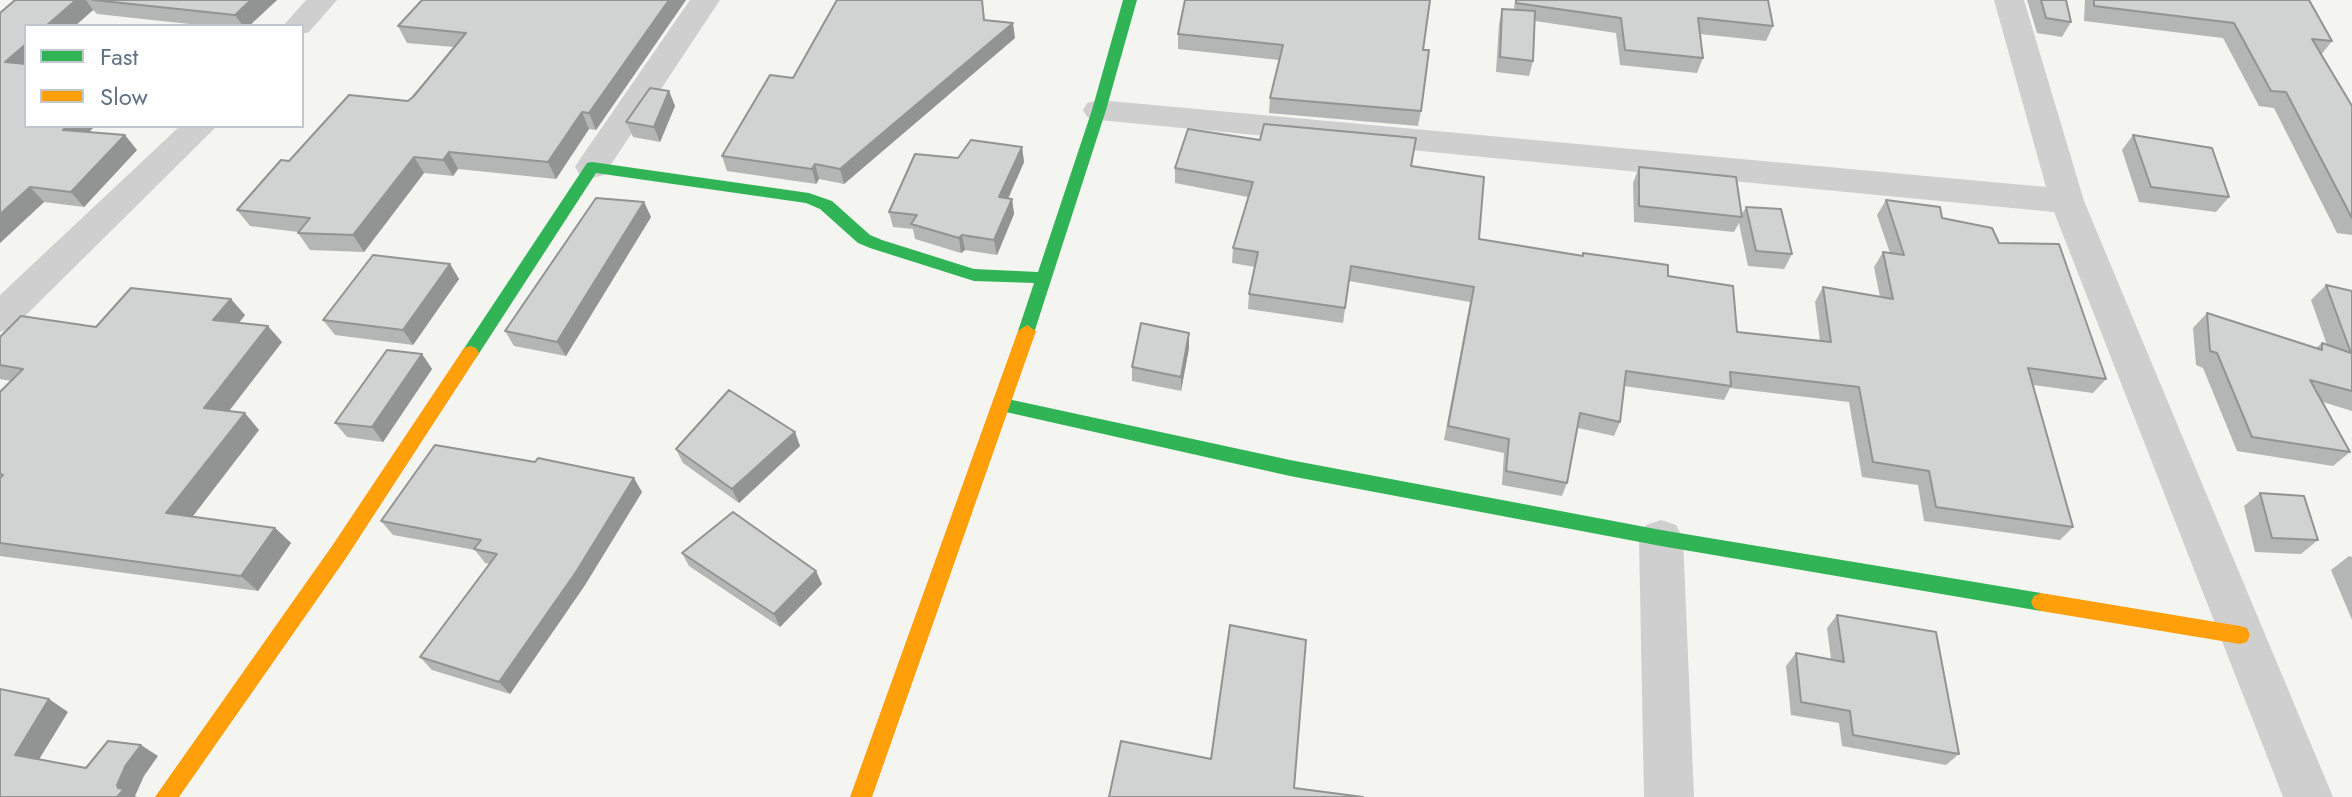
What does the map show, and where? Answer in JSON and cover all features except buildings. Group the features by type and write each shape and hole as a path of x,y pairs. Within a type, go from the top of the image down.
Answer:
{"street":[{"path":"300,24 322,0"},
{"path":"166,797 339,552 705,0"},
{"path":"861,797 1003,405 1099,110 1130,0"},
{"path":"2009,0 2067,201 2308,797"},
{"path":"1099,110 2067,201"},
{"path":"0,318 198,128"},
{"path":"592,167 809,198 826,205 864,239 876,244 974,275 1045,278"},
{"path":"1003,405 1290,468 1661,538 2240,635"},
{"path":"1661,538 1669,797"}],"traffic: fast":[{"path":"1027,331 1099,110 1130,0"},
{"path":"470,353 592,167 809,198 826,205 864,239 876,244 974,275 1045,278"},
{"path":"1003,405 1290,468 1661,538 2041,602"}],"traffic: slow":[{"path":"861,797 1027,331"},
{"path":"166,797 339,552 470,353"},
{"path":"2041,602 2240,635"}]}
